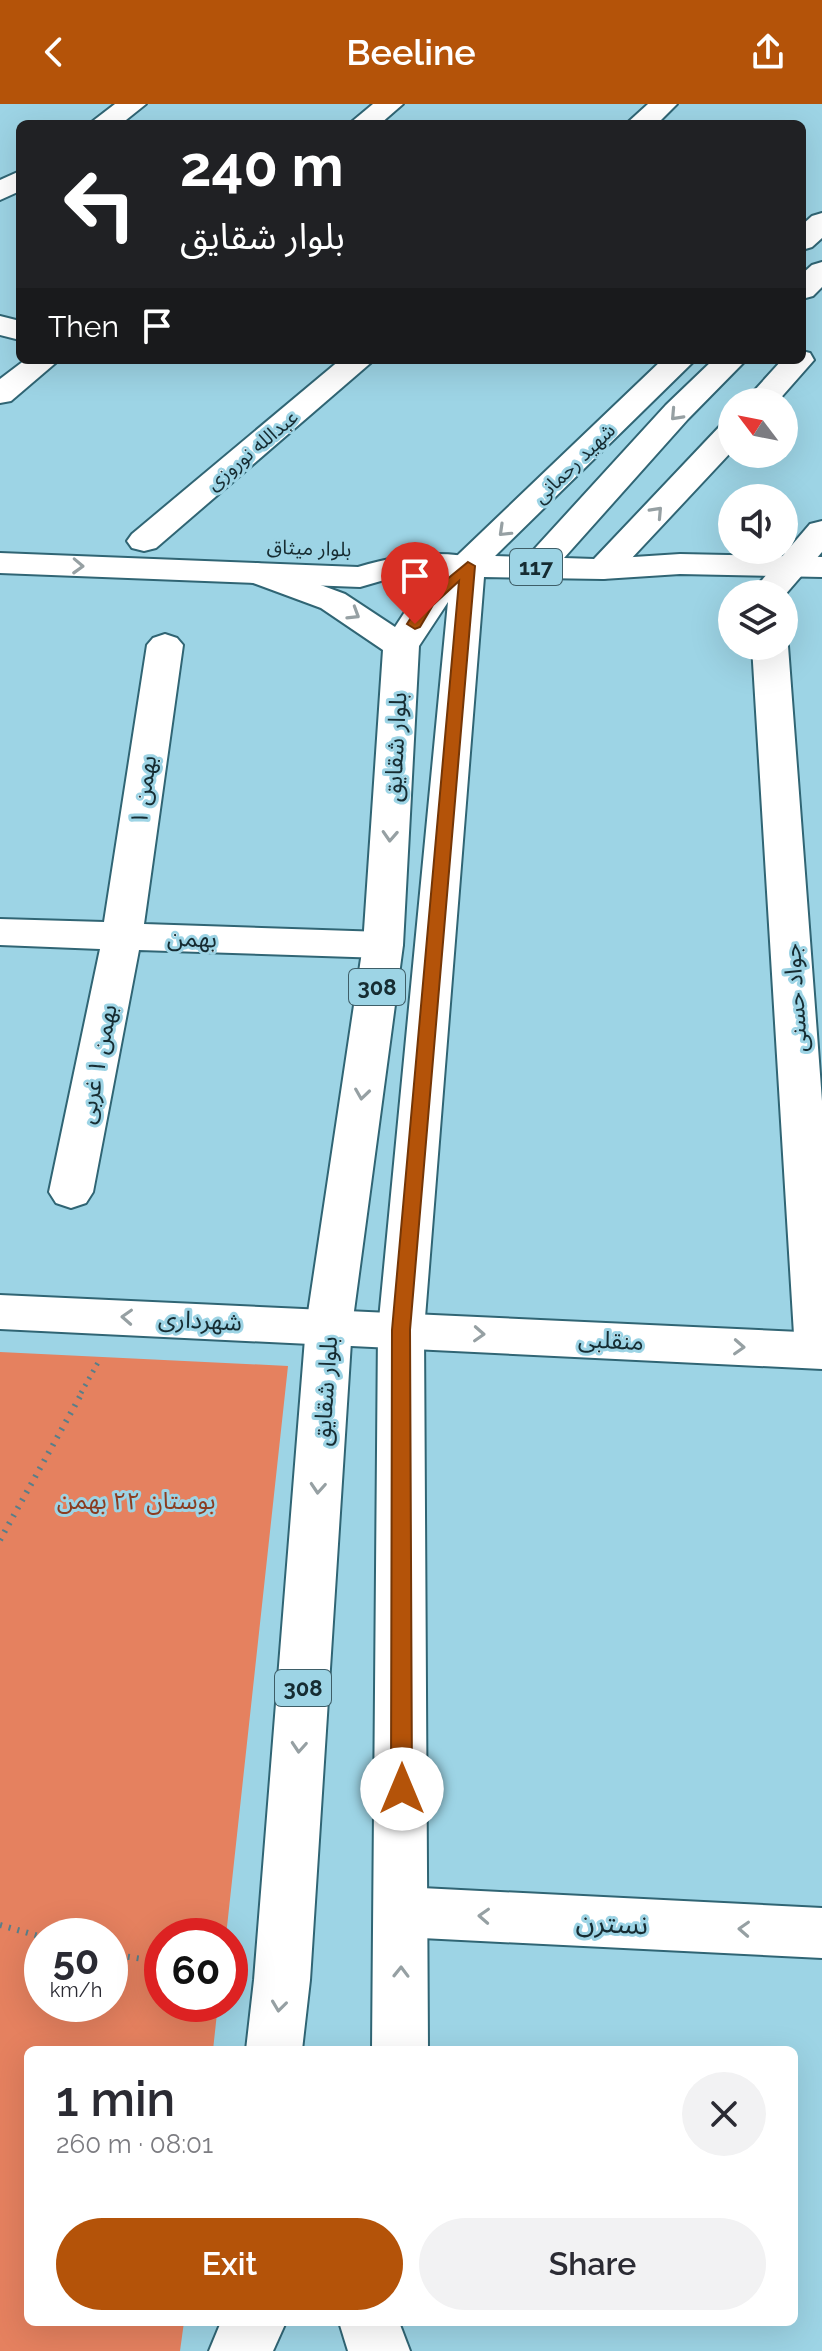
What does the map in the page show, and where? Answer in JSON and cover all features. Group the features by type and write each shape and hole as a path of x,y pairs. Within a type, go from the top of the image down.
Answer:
{"main road":[{"path":"109,120 133,104"},
{"path":"368,120 390,104"},
{"path":"645,120 664,104"},
{"path":"806,237 822,222"},
{"path":"806,286 822,271"},
{"path":"806,353 822,336"},
{"path":"0,394 39,364"},
{"name":"عبدالله نوروزی","path":"144,541 354,364"},
{"name":"شهید رحمانی","path":"468,566 676,364"},
{"name":"شهید رحمانی","path":"537,567 677,412 727,364"},
{"path":"773,388 795,364"},
{"path":"613,569 718,448"},
{"path":"785,580 806,566 822,531"},
{"name":"بلوار میثاق","path":"0,536 374,551 403,564"},
{"name":"بلوار میثاق","path":"0,563 360,577 403,564"},
{"name":"117","path":"403,564 613,569"},
{"path":"613,569 680,564 806,566"},
{"name":"بلوار شقایق","path":"274,2046 283,1965 329,1326 383,945 401,646 428,602 468,566"},
{"name":"308","path":"400,2046 401,1330 468,566"},
{"path":"613,569 681,586 718,589"},
{"path":"257,573 333,601 401,646"},
{"path":"798,594 822,595"},
{"name":"بهمن ۱","path":"122,936 165,645"},
{"name":"جواد حسنی","path":"771,660 820,1351"},
{"name":"بهمن","path":"0,932 383,945"},
{"name":"بهمن ۱ غربی","path":"71,1192 122,936"},
{"name":"شهرداری","path":"0,1312 401,1330"},
{"name":"منقلبی","path":"401,1330 820,1351"},
{"name":"نسترن","path":"402,1912 822,1933"},
{"path":"370,2326 379,2351"},
{"path":"396,2326 396,2351"}],"path":[{"path":"0,1540 123,1316"},
{"path":"0,1925 24,1932"}],"green space":[{"name":"بوستان ۲۲ بهمن","path":"0,1352 288,1366 228,1918 144,1918 144,2022 216,2022 213,2046 24,2046 24,2326 183,2326 180,2351 0,2351"}],"route":[{"path":"402,1789 401,1330 468,566 428,602 415,624"}]}
